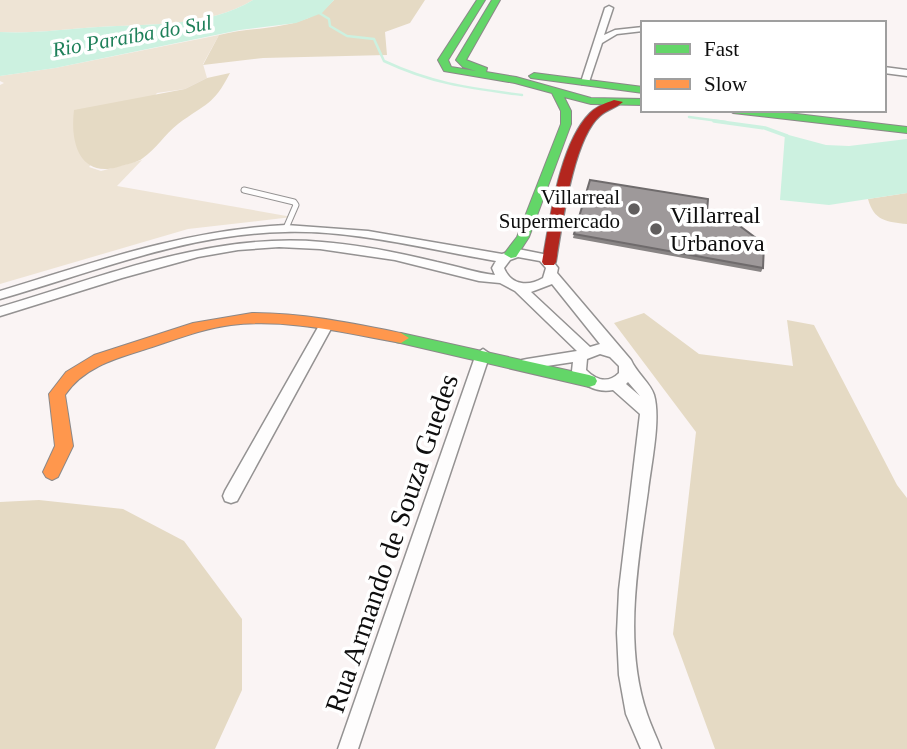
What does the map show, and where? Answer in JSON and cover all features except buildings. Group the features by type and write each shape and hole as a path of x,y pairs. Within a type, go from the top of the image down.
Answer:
{"street":[{"path":"481,0 443,59 443,65 454,72 516,80 591,101 626,98"},
{"path":"496,0 463,56 463,63 481,69 581,82 626,98"},
{"path":"581,82 609,8"},
{"path":"603,22 641,29"},
{"path":"598,42 615,32 641,29"},
{"path":"886,70 907,73"},
{"path":"502,279 498,268 523,237 566,124 566,111 555,92 557,86 581,82"},
{"path":"519,287 536,287 550,268 559,205 585,126 595,113 626,98"},
{"path":"750,112 907,130"},
{"path":"830,112 907,119"},
{"path":"0,295 158,248 217,234 286,228 350,233 507,256 532,253 550,268 645,392 648,412 625,642 635,711 650,749"},
{"path":"0,312 162,262 228,248 312,244 382,254 479,277 502,279 519,287 583,354"},
{"path":"158,248 162,262"},
{"path":"52,472 64,446 57,394 66,380 83,366 174,334 233,320 273,318 326,325 483,354 605,386 623,379 627,370"},
{"path":"232,496 326,325"},
{"path":"527,364 600,349 615,353"},
{"name":"Rua Armando de Souza Guedes","path":"348,749 483,354"},
{"path":"583,354 579,371 589,381"},
{"path":"615,384 648,412"}],"lane":[{"path":"244,190 294,202 296,205 286,228"}],"shaded area":[{"path":"0,0 253,0 236,9 198,20 37,32 0,32"},
{"path":"334,0 425,0 410,23 385,32 387,55 263,58 203,65 219,35 281,26 309,18"},
{"path":"219,35 203,64 207,78 185,89 157,93 89,167 101,171 142,160 117,186 292,217 188,229 0,284 0,85 4,83 0,81 0,76 55,68"},
{"path":"230,73 208,103 173,128 141,160 105,169 94,167 80,155 74,134 74,110 185,89 207,78"},
{"path":"907,193 907,224 882,219 874,212 868,199"},
{"path":"644,313 699,354 793,366 787,320 814,325 897,485 907,498 907,749 715,749 673,634 696,432 614,323"},
{"path":"39,500 123,509 184,541 242,619 242,690 215,749 0,749 0,502"}],"water":[{"name":"Rio Paraíba do Sul","path":"253,0 334,0 322,13 296,23 240,30 55,68 0,76 0,32 37,32 198,20 236,9"},
{"path":"785,134 826,145 849,146 907,139 907,193 829,205 780,200"}],"waterway":[{"path":"316,11 329,19 330,26 347,36 374,39 384,61 402,69 452,84 522,95"},
{"path":"689,117 726,122"},
{"path":"714,121 765,128 787,136"}],"traffic: fast":[{"path":"481,0 443,60 447,69 516,80 591,101 641,102"},
{"path":"484,70 466,65 461,60 496,0"},
{"path":"534,76 641,90"},
{"path":"511,254 523,237 566,124 566,111 557,93"},
{"path":"750,112 907,130"},
{"path":"401,338 589,381"}],"traffic: slow":[{"path":"52,472 64,446 57,394 71,376 100,359 206,325 252,318 295,320 401,338"}],"traffic: jam":[{"path":"549,262 565,184 578,143 594,115 618,102"}],"place":[{"name":"Villarreal Supermercado","path":"634,209"},
{"name":"Villarreal Urbanova","path":"656,229"}]}
